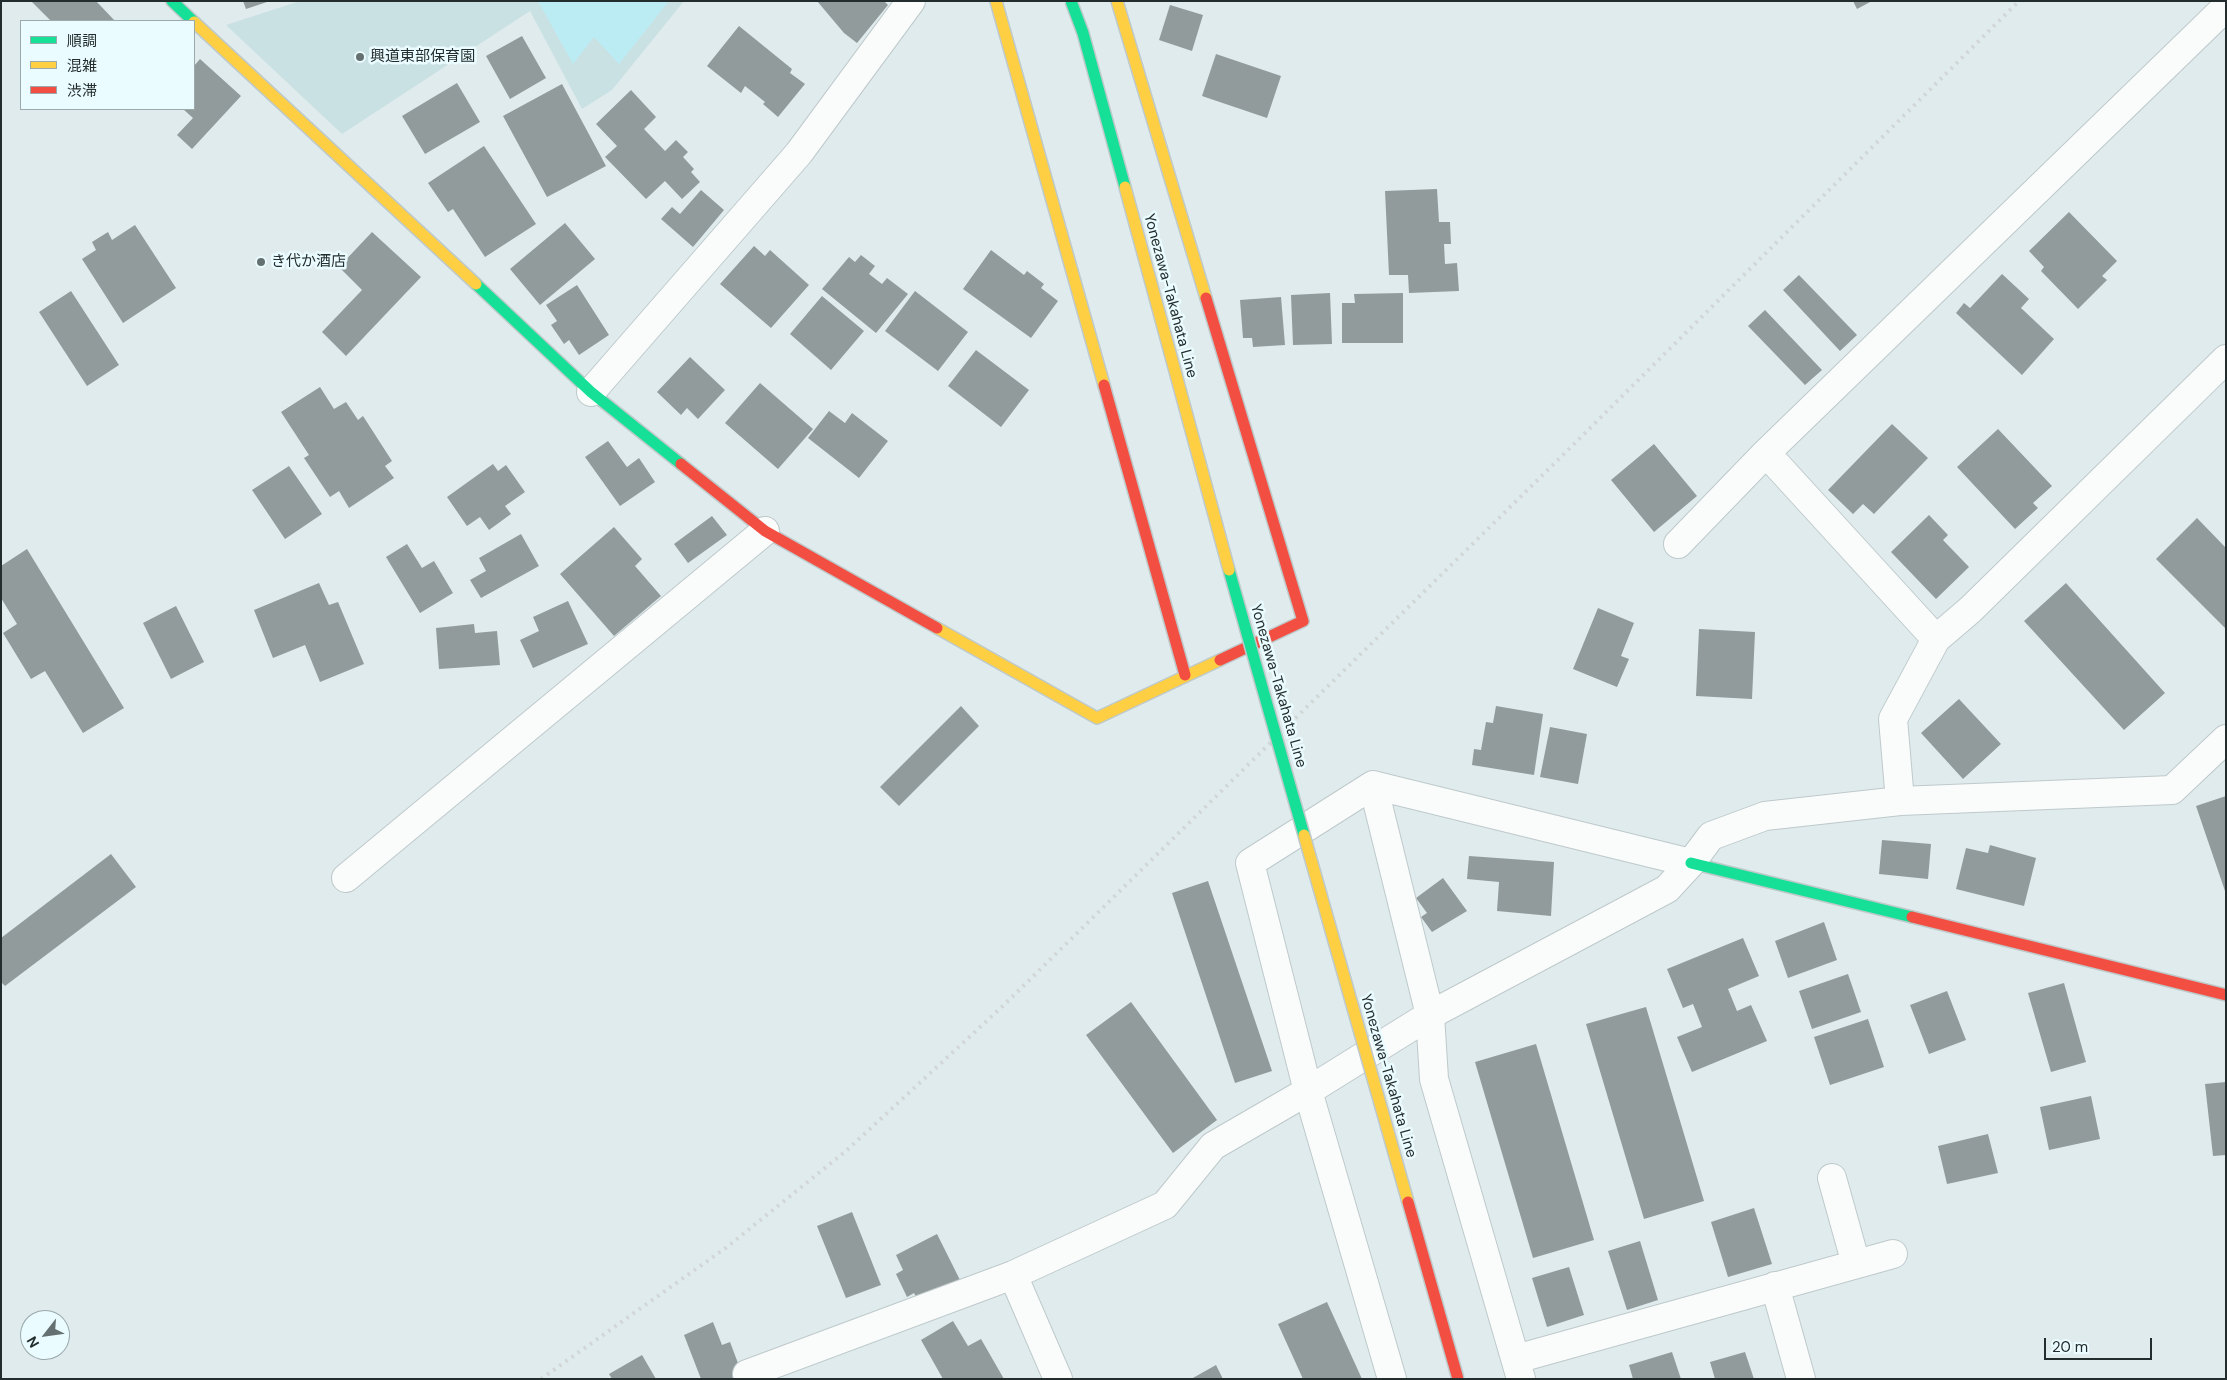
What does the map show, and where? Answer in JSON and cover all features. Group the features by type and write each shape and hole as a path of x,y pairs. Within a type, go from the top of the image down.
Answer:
{"street":[{"path":"172,1 193,20"},
{"path":"591,392 799,153 911,1"},
{"path":"996,1 1185,675"},
{"name":"Yonezawa-Takahata Line","path":"1071,1 1083,33 1224,551 1458,1379"},
{"path":"195,22 591,392 765,531 1097,718 1303,621 1117,1"},
{"path":"1678,544 1766,453 2226,7"},
{"path":"1900,801 1893,719 1936,639 1970,610 2226,359"},
{"path":"1766,453 1936,639"},
{"path":"346,878 765,531"},
{"path":"746,1374 1013,1275 1165,1205 1213,1146 1308,1091 1430,1015 1667,889 1691,863 1711,836 1766,816 1900,801 2172,790 2226,739"},
{"path":"1373,785 1430,1015 1434,1079 1518,1369 1775,1286 1893,1254"},
{"path":"1392,1379 1308,1091 1250,863 1373,785 2226,995"},
{"path":"1832,1178 1856,1264"},
{"path":"1013,1275 1051,1376"},
{"path":"1775,1286 1801,1379"}],"shaded area":[{"name":"興道東部保育園","path":"300,1 684,1 612,90 582,109 530,11 342,134 226,25"},
{"path":"538,1 669,1 619,64 594,37 573,64"}],"building":[{"path":"31,1 96,1 114,20 50,20"},
{"path":"243,1 267,1 267,2 246,9"},
{"path":"817,1 884,1 888,5 857,43 844,33"},
{"path":"1853,1 1872,1 1857,9"},
{"path":"1170,5 1203,15 1192,51 1159,40"},
{"path":"739,26 792,69 790,73 805,84 778,117 763,104 765,102 745,86 741,93 707,66"},
{"path":"522,36 546,78 510,99 486,56"},
{"path":"1216,54 1281,76 1267,118 1202,96"},
{"path":"200,59 241,96 192,149 177,135 193,118 184,110 195,110 195,65"},
{"path":"457,83 480,122 425,154 402,116"},
{"path":"562,84 606,166 547,197 503,116"},
{"path":"631,90 656,117 644,129 665,151 676,140 688,152 683,157 694,169 691,172 700,182 682,199 665,181 646,199 605,157 617,146 596,124"},
{"path":"484,146 536,224 485,257 453,209 448,212 428,183"},
{"path":"1437,189 1439,222 1450,222 1451,244 1444,244 1445,264 1457,263 1459,291 1409,293 1408,275 1389,275 1385,191"},
{"path":"701,190 724,210 693,247 661,219 672,207 680,214"},
{"path":"2069,212 2117,261 2102,276 2107,280 2078,309 2041,271 2044,267 2029,251"},
{"path":"565,223 595,259 540,305 510,269"},
{"path":"135,225 176,288 123,323 82,259 96,250 92,242 108,232 112,240"},
{"path":"372,232 421,277 346,356 322,332 362,290 339,267"},
{"path":"754,246 765,256 770,250 809,285 771,328 720,284"},
{"path":"991,250 1024,275 1027,271 1044,284 1041,288 1058,301 1031,338 963,289"},
{"path":"861,255 875,266 869,274 882,284 887,278 908,294 876,333 822,289 849,257 855,262"},
{"path":"2002,274 2029,299 2021,308 2054,339 2022,375 1956,313 1964,303 1970,308"},
{"path":"1799,275 1857,335 1840,351 1783,290"},
{"path":"577,285 609,335 579,355 569,340 564,344 551,325 557,321 546,305"},
{"path":"71,291 119,365 87,386 39,312"},
{"path":"915,291 968,332 938,371 885,331"},
{"path":"1330,293 1332,344 1293,345 1291,295"},
{"path":"1403,293 1403,343 1342,343 1342,303 1355,303 1354,294"},
{"path":"822,296 864,331 831,370 790,334"},
{"path":"1281,297 1285,345 1253,347 1252,338 1243,338 1240,300"},
{"path":"1765,310 1822,370 1805,385 1748,326"},
{"path":"976,350 1029,390 1001,427 948,386"},
{"path":"690,357 725,390 698,419 687,408 681,415 657,392"},
{"path":"760,383 813,429 778,469 725,423"},
{"path":"320,387 334,409 346,402 358,420 363,416 392,461 385,466 394,478 349,508 339,491 330,497 304,458 309,455 281,412"},
{"path":"829,411 845,423 852,413 888,441 859,478 808,438"},
{"path":"1892,424 1928,458 1874,514 1863,504 1853,514 1828,490"},
{"path":"1998,429 2052,486 2033,503 2038,508 2015,529 1957,467"},
{"path":"608,441 627,467 639,458 655,482 620,506 585,457"},
{"path":"1654,444 1697,496 1654,532 1611,480"},
{"path":"493,464 498,471 506,465 525,492 505,506 511,514 489,530 480,517 467,526 447,497"},
{"path":"289,466 322,514 285,539 252,490"},
{"path":"1929,515 1948,535 1943,540 1969,567 1936,599 1891,552"},
{"path":"712,516 727,535 688,563 674,544"},
{"path":"2197,518 2226,548 2226,629 2156,559"},
{"path":"614,527 642,559 635,566 661,596 614,636 560,574"},
{"path":"521,534 539,566 481,598 470,580 486,571 479,558"},
{"path":"407,544 422,568 434,561 453,593 420,613 386,557"},
{"path":"27,549 124,708 83,733 45,671 31,679 3,633 17,624 1,598 1,566"},
{"path":"319,583 329,605 338,602 364,664 320,682 305,645 273,658 254,610"},
{"path":"2066,583 2165,693 2124,730 2024,621"},
{"path":"568,601 588,644 533,668 520,640 539,631 533,617"},
{"path":"176,606 204,662 171,679 143,623"},
{"path":"1598,608 1634,623 1621,656 1629,659 1617,687 1573,669"},
{"path":"474,624 475,633 497,631 500,665 439,669 436,628"},
{"path":"1699,629 1755,632 1752,699 1696,696"},
{"path":"1959,699 2001,744 1963,779 1921,733"},
{"path":"961,706 979,726 899,806 880,787"},
{"path":"1496,706 1543,714 1534,775 1472,765 1474,749 1481,750 1486,722 1493,723"},
{"path":"1550,727 1587,734 1578,784 1540,777"},
{"path":"2226,796 2226,891 2225,891 2196,806"},
{"path":"1882,840 1931,844 1928,879 1879,874"},
{"path":"1990,845 2036,858 2024,906 1956,889 1966,848 1988,853"},
{"path":"111,854 136,887 5,986 1,982 1,938"},
{"path":"1469,856 1554,862 1551,916 1497,911 1499,882 1467,879"},
{"path":"1443,878 1467,911 1432,932 1421,917 1427,913 1416,898"},
{"path":"1208,881 1272,1071 1235,1083 1172,893"},
{"path":"1824,922 1837,960 1788,978 1775,941"},
{"path":"1743,938 1759,976 1728,989 1737,1011 1751,1005 1767,1041 1692,1072 1677,1037 1702,1027 1693,1004 1683,1008 1667,969"},
{"path":"1848,974 1861,1012 1812,1029 1799,991"},
{"path":"2064,983 2086,1062 2051,1072 2028,993"},
{"path":"1947,991 1966,1040 1929,1054 1910,1005"},
{"path":"1131,1002 1217,1120 1173,1153 1086,1035"},
{"path":"1646,1007 1704,1201 1644,1219 1586,1024"},
{"path":"1868,1019 1884,1067 1830,1085 1814,1037"},
{"path":"1536,1044 1594,1240 1533,1258 1475,1062"},
{"path":"2226,1082 2226,1155 2213,1156 2205,1084"},
{"path":"2091,1096 2100,1139 2049,1150 2040,1107"},
{"path":"1988,1134 1998,1173 1947,1184 1938,1146"},
{"path":"1754,1208 1772,1264 1728,1277 1711,1222"},
{"path":"852,1212 881,1285 846,1298 817,1226"},
{"path":"937,1234 962,1284 920,1305 914,1293 907,1297 896,1274 903,1270 896,1255"},
{"path":"1640,1241 1658,1300 1627,1310 1608,1251"},
{"path":"1569,1267 1584,1315 1547,1327 1532,1278"},
{"path":"1327,1302 1362,1379 1303,1379 1278,1324"},
{"path":"953,1321 968,1346 981,1339 1004,1379 943,1379 921,1340"},
{"path":"713,1322 722,1345 730,1342 744,1379 701,1379 684,1335"},
{"path":"1672,1352 1681,1379 1633,1379 1629,1365"},
{"path":"1745,1352 1754,1379 1715,1379 1710,1362"},
{"path":"642,1355 656,1379 612,1379 609,1374"},
{"path":"1216,1365 1223,1379 1191,1379"}],"railway":[{"path":"541,1379 727,1247 846,1151 1005,1004 1565,453 2019,1"}],"traffic: fast":[{"path":"172,1 192,20"},
{"path":"1071,1 1083,33 1125,187"},
{"path":"476,284 591,392 681,464"},
{"path":"1229,570 1304,835"},
{"path":"1691,863 1912,917"}],"traffic: slow":[{"path":"996,1 1104,385"},
{"path":"1117,1 1206,298"},
{"path":"195,23 476,284"},
{"path":"1125,187 1229,570"},
{"path":"937,628 1097,718 1220,660"},
{"path":"1304,835 1408,1202"}],"traffic: jam":[{"path":"1206,298 1303,621 1220,660"},
{"path":"1104,385 1185,675"},
{"path":"681,464 765,531 937,628"},
{"path":"1912,917 2226,995"},
{"path":"1408,1202 1458,1379"}],"place":[{"name":"興道東部保育園","path":"360,57"},
{"name":"き代か酒店","path":"261,262"}]}
